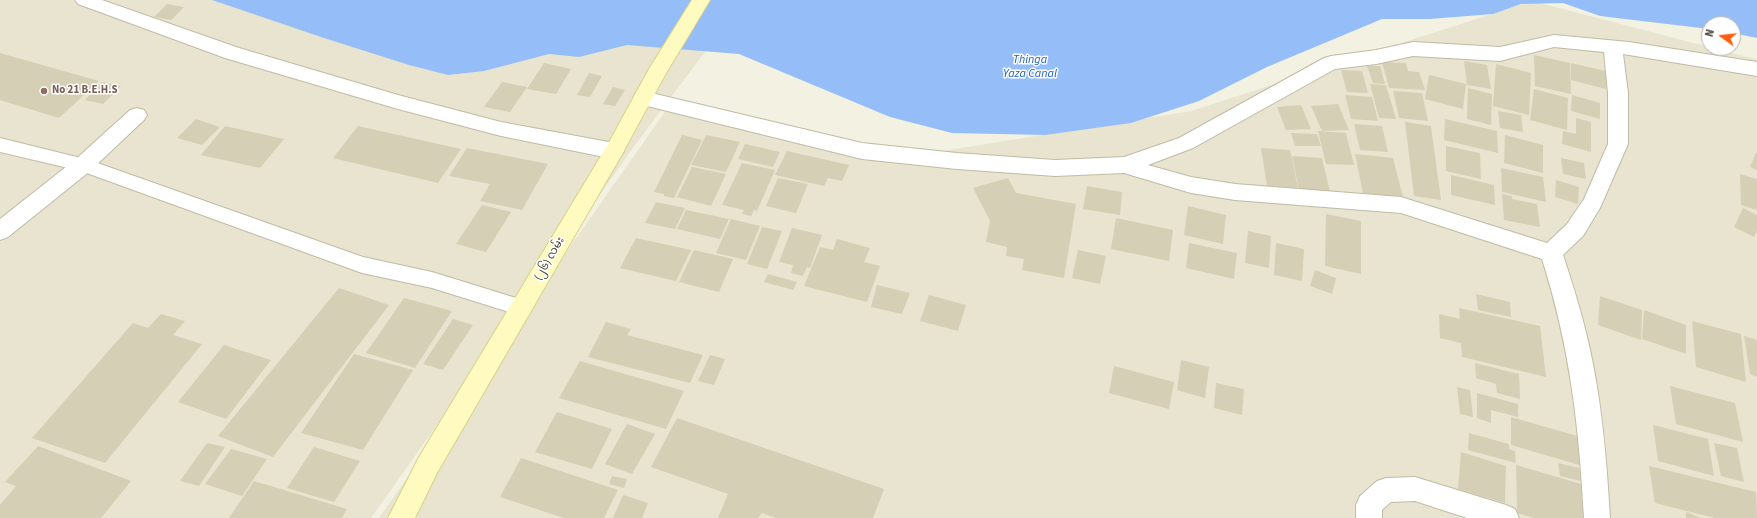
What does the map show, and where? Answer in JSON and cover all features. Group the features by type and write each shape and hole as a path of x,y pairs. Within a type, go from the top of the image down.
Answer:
{"main road":[{"name":"(၂၆) လမ်း","path":"401,518 428,465 522,308 614,151 656,74 701,0"}],"street":[{"path":"84,0 232,53 398,102 502,129 614,151"},
{"path":"643,98 862,151 956,161 1056,168 1125,164 1186,143 1331,64 1376,57 1413,49 1500,54 1554,41 1613,46 1757,69"},
{"path":"1551,253 1575,230 1593,202 1618,144 1618,93 1613,46"},
{"path":"0,231 83,166 138,115"},
{"path":"1125,164 1151,174 1191,185 1235,192 1401,205 1551,253"},
{"path":"1551,253 1577,345 1588,414 1597,518"},
{"path":"1369,518 1369,505 1386,490 1415,489 1506,518"}],"lane":[{"path":"0,145 83,166 362,265 432,280 522,308"}],"shaded area":[{"path":"0,0 744,0 635,145 371,518 0,518"},
{"path":"1532,1 1701,45 1701,56 1741,55 1757,59 1757,518 379,518 667,109 887,160 1191,111"}],"water":[{"name":"Thinga Yaza Canal","path":"212,0 1757,0 1757,38 1741,35 1741,16 1701,16 1701,28 1600,16 1563,3 1521,4 1493,14 1430,19 1382,19 1267,67 1199,101 1131,123 1045,135 952,133 890,117 739,54 627,45 579,57 549,54 484,71 448,75 409,65"}],"building":[{"path":"167,4 184,7 171,20 154,17"},
{"name":"No 21 B.E.H.S","path":"0,53 99,81 59,118 0,100"},
{"path":"1534,55 1570,63 1571,94 1535,86"},
{"path":"1464,61 1487,65 1491,89 1467,85"},
{"path":"1382,62 1406,63 1408,71 1419,72 1425,90 1389,88"},
{"path":"544,63 571,69 556,94 527,89"},
{"path":"1571,63 1606,71 1606,89 1571,80"},
{"path":"1496,64 1531,73 1529,115 1493,106"},
{"path":"1367,66 1380,66 1385,84 1373,83"},
{"path":"1341,70 1362,71 1368,93 1347,92"},
{"path":"589,73 602,76 590,97 577,95"},
{"path":"1429,75 1466,84 1463,109 1425,99"},
{"path":"102,82 121,86 103,104 85,100"},
{"path":"502,82 527,87 510,112 484,107"},
{"path":"1370,84 1386,85 1396,119 1379,118"},
{"path":"613,87 625,90 615,106 603,104"},
{"path":"1468,88 1492,94 1491,125 1467,119"},
{"path":"1534,89 1568,98 1567,130 1530,120"},
{"path":"1393,91 1422,93 1428,121 1399,118"},
{"path":"1345,95 1372,97 1378,121 1351,119"},
{"path":"1572,95 1600,103 1600,119 1571,111"},
{"path":"1338,104 1349,130 1322,131 1311,106"},
{"path":"1301,105 1311,129 1286,130 1277,107"},
{"path":"1498,111 1521,115 1523,132 1500,128"},
{"path":"1576,118 1591,122 1591,152 1562,144 1563,131 1576,134"},
{"path":"196,119 220,127 202,145 177,138"},
{"path":"1445,119 1497,131 1498,153 1444,140"},
{"path":"1405,122 1431,126 1441,200 1414,196"},
{"path":"1354,124 1382,126 1388,152 1360,150"},
{"path":"225,126 284,139 260,168 201,155"},
{"path":"358,126 461,149 438,183 333,158"},
{"path":"1318,131 1346,133 1354,165 1326,164"},
{"path":"1291,133 1317,134 1321,146 1295,146"},
{"path":"682,135 702,140 674,198 664,196 664,194 654,192"},
{"path":"706,135 740,142 726,172 691,165"},
{"path":"1505,135 1543,145 1543,173 1504,163"},
{"path":"745,144 780,152 773,167 738,159"},
{"path":"1446,146 1480,153 1481,179 1446,171"},
{"path":"467,148 548,164 522,210 480,201 490,184 449,176"},
{"path":"1261,148 1290,150 1298,188 1267,186"},
{"path":"787,151 849,165 842,181 828,178 824,186 775,175"},
{"path":"1757,153 1757,170 1750,167"},
{"path":"1355,154 1393,158 1403,197 1363,193"},
{"path":"1292,156 1322,158 1331,196 1300,195"},
{"path":"1561,158 1584,163 1586,179 1563,174"},
{"path":"742,163 775,170 757,211 754,210 751,216 742,214 744,210 722,205"},
{"path":"692,167 726,174 711,206 677,197"},
{"path":"1501,168 1543,177 1546,202 1502,192"},
{"path":"1740,174 1757,179 1757,210 1741,205"},
{"path":"1451,175 1494,185 1495,205 1451,195"},
{"path":"778,178 808,184 796,213 766,206"},
{"path":"1008,178 1016,193 1076,204 1064,278 1022,270 1024,259 1006,256 1007,247 986,242 990,221 973,188"},
{"path":"1556,180 1579,187 1578,204 1555,197"},
{"path":"1087,186 1122,192 1120,215 1083,209"},
{"path":"1502,194 1512,196 1512,199 1537,204 1540,227 1504,220"},
{"path":"656,202 685,208 675,229 645,223"},
{"path":"482,205 511,212 486,252 456,244"},
{"path":"1188,206 1226,215 1223,244 1184,235"},
{"path":"1743,208 1757,215 1757,231 1754,237 1734,227"},
{"path":"686,210 729,219 720,239 677,229"},
{"path":"1326,214 1361,221 1361,274 1325,266"},
{"path":"1116,218 1173,230 1169,261 1111,249"},
{"path":"731,219 760,226 746,260 716,253"},
{"path":"762,227 782,231 767,269 747,264"},
{"path":"792,228 822,235 810,268 807,267 803,276 791,273 793,265 779,262"},
{"path":"1248,231 1271,236 1269,268 1245,263"},
{"path":"636,238 691,250 676,281 620,268"},
{"path":"837,239 870,248 864,262 880,266 867,302 804,286 820,247 833,250"},
{"path":"1189,243 1237,253 1234,279 1186,268"},
{"path":"1276,243 1304,249 1302,281 1274,275"},
{"path":"694,250 733,259 719,292 679,282"},
{"path":"1078,250 1106,256 1100,284 1072,278"},
{"path":"1315,270 1336,278 1332,294 1310,286"},
{"path":"768,274 797,282 793,290 764,282"},
{"path":"877,285 910,293 902,314 871,307"},
{"path":"339,288 389,305 273,457 218,436"},
{"path":"1476,294 1510,302 1511,317 1478,310"},
{"path":"929,295 966,305 958,331 920,321"},
{"path":"1600,296 1642,310 1641,340 1598,325"},
{"path":"404,298 452,311 415,368 366,353"},
{"path":"1459,308 1540,326 1546,377 1462,357 1461,343 1440,338 1439,314 1460,319"},
{"path":"1644,310 1686,325 1686,354 1642,339"},
{"path":"161,314 185,321 173,335 202,344 105,463 32,438 133,323 148,328"},
{"path":"453,319 473,325 443,370 423,364"},
{"path":"1692,321 1741,334 1746,382 1696,367"},
{"path":"606,322 631,329 627,335 703,355 690,383 588,357"},
{"path":"1744,336 1757,340 1757,377 1750,374"},
{"path":"224,345 271,360 226,419 178,402"},
{"path":"354,354 413,370 363,450 301,433"},
{"path":"710,355 725,359 714,385 698,381"},
{"path":"1181,360 1209,367 1205,398 1177,390"},
{"path":"580,361 684,391 666,429 559,398"},
{"path":"1475,363 1519,374 1520,399 1497,393 1496,384 1476,378"},
{"path":"1114,366 1174,382 1169,409 1109,393"},
{"path":"1216,383 1244,389 1242,415 1214,408"},
{"path":"1670,386 1735,403 1743,442 1676,424"},
{"path":"1457,387 1470,390 1473,417 1460,414"},
{"path":"1477,393 1518,404 1518,417 1491,410 1491,423 1477,418"},
{"path":"557,412 612,429 592,469 535,452"},
{"path":"1511,417 1584,438 1586,467 1511,445"},
{"path":"677,418 884,489 873,518 776,518 762,513 758,518 718,518 728,494 651,467"},
{"path":"627,424 655,434 632,474 605,464"},
{"path":"1653,425 1708,439 1714,476 1658,461"},
{"path":"1469,433 1509,444 1509,449 1515,451 1516,463 1468,450"},
{"path":"207,443 225,447 199,486 180,481"},
{"path":"1714,443 1737,448 1744,482 1721,476"},
{"path":"38,446 131,481 101,518 0,518 0,505 16,486 5,482"},
{"path":"314,447 360,461 334,502 287,488"},
{"path":"231,449 267,459 242,496 205,484"},
{"path":"1461,452 1506,466 1505,503 1458,489"},
{"path":"521,458 618,490 604,518 564,518 500,497"},
{"path":"1558,463 1579,468 1581,481 1560,476"},
{"path":"1516,465 1588,486 1590,518 1534,518 1517,513"},
{"path":"1649,466 1756,492 1757,518 1715,518 1655,503"},
{"path":"612,476 627,479 624,488 609,484"},
{"path":"254,481 347,509 342,518 229,518"},
{"path":"623,495 648,503 642,518 613,518"},
{"path":"1686,512 1701,518 1686,518"}],"place":[{"name":"No 21 B.E.H.S","path":"44,91"}]}
